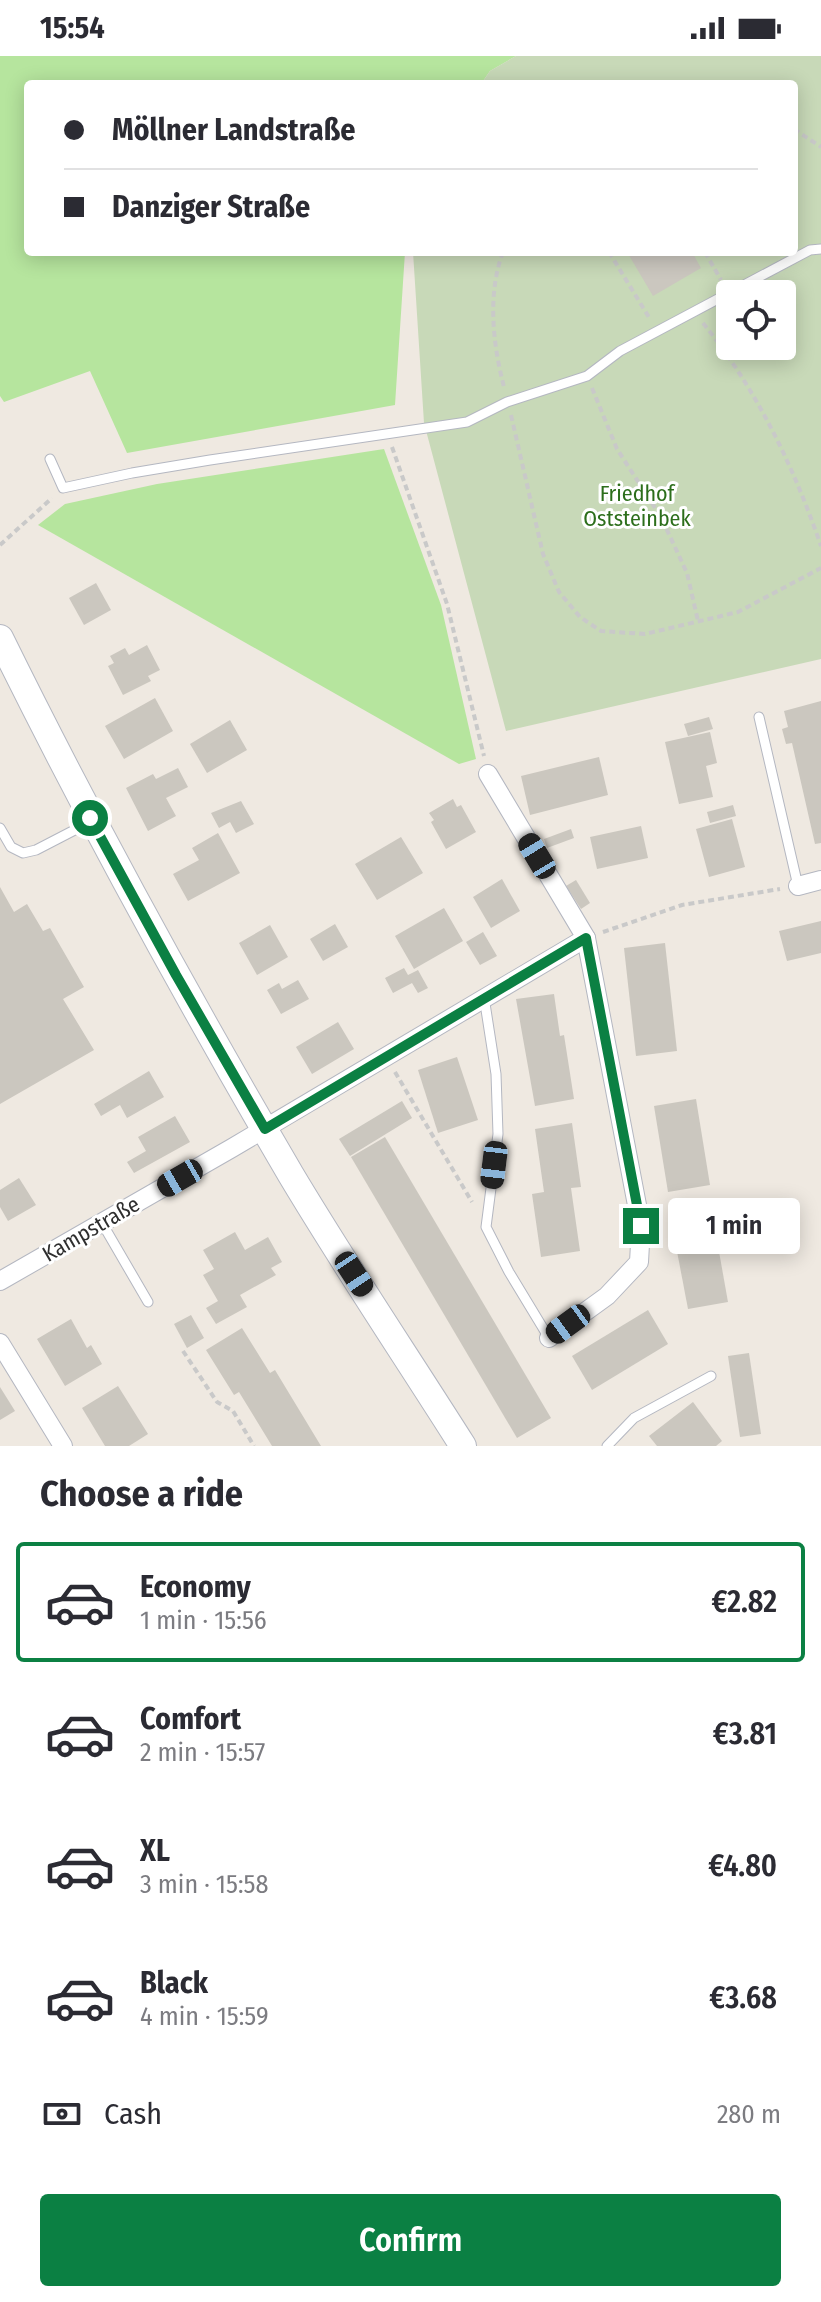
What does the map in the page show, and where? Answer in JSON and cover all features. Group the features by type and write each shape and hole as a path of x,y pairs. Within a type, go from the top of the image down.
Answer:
{"main road":[{"path":"0,638 92,821 176,975 265,1129 463,1446"}],"street":[{"path":"488,774 586,938 641,1226 639,1262 607,1296 549,1338"},
{"path":"798,886 821,880"},
{"name":"Kampstraße","path":"0,1281 265,1129 586,938"},
{"path":"0,1343 63,1446"}],"lane":[{"path":"753,280 810,250 821,249"},
{"path":"50,459 63,488 132,473 467,422 507,402 587,376 620,351 716,299"},
{"path":"759,717 798,886"},
{"path":"0,828 11,847 23,853 36,850 92,821"},
{"path":"484,997 496,1074 498,1134 486,1227 549,1338"},
{"path":"102,1223 148,1302"},
{"path":"607,1446 634,1418 711,1376"}],"path":[{"path":"798,132 821,147"},
{"path":"502,256 497,268 493,313 496,351 543,554 559,592 573,609 601,631 645,634 738,612 821,568"},
{"path":"611,256 657,331"},
{"path":"707,256 721,280"},
{"path":"694,311 754,395 802,493 821,546"},
{"path":"587,376 617,449 661,517 687,573 698,621"},
{"path":"387,433 447,604 488,774"},
{"path":"0,545 63,488"},
{"path":"586,938 682,905 798,886"},
{"path":"385,1056 486,1227"},
{"path":"183,1351 217,1402 233,1411 254,1446"}],"green space":[{"path":"0,56 516,56 490,71 484,80 24,80 24,256 405,256 395,405 127,453 90,371 4,402 0,396"},
{"name":"Friedhof Oststeinbek","path":"516,56 821,56 821,659 506,731 424,423 413,256 798,256 798,80 484,80 490,71"},
{"path":"384,449 441,605 476,759 459,764 38,525 65,504 157,484"}],"building":[{"path":"629,256 694,256 701,268 653,296"},
{"path":"96,583 111,610 84,625 69,598"},
{"path":"147,645 160,670 148,676 151,681 123,695 108,666 114,663 110,656 125,648 129,655"},
{"path":"155,698 173,731 124,759 105,726"},
{"path":"821,701 821,843 815,844 792,743 786,744 782,729 788,727 784,711"},
{"path":"709,717 713,729 688,736 684,724"},
{"path":"230,720 247,750 207,773 190,744"},
{"path":"710,732 717,763 706,766 713,797 679,804 665,742"},
{"path":"599,757 608,795 530,815 521,776"},
{"path":"178,768 188,787 166,798 176,816 148,831 126,788 153,774 156,779"},
{"path":"453,799 457,807 461,805 476,832 446,849 429,813"},
{"path":"241,801 254,824 236,833 230,822 219,828 211,813"},
{"path":"733,805 736,816 710,823 707,812"},
{"path":"732,819 745,867 709,877 696,829"},
{"path":"641,826 648,858 597,869 590,837"},
{"path":"571,829 574,838 547,848 544,839"},
{"path":"218,833 240,873 188,901 173,874 199,860 192,848"},
{"path":"401,837 423,873 377,900 355,864"},
{"path":"502,879 520,911 491,928 473,897"},
{"path":"576,880 590,903 581,909 566,886"},
{"path":"0,887 14,912 27,904 43,931 50,928 84,987 63,999 94,1050 0,1104"},
{"path":"444,908 463,941 414,969 395,936"},
{"path":"821,921 821,953 787,961 779,931"},
{"path":"335,924 348,947 323,961 310,939"},
{"path":"270,925 288,957 257,975 239,943"},
{"path":"483,932 497,956 480,965 466,942"},
{"path":"665,943 677,1051 636,1056 624,948"},
{"path":"404,968 408,975 418,970 428,988 418,993 412,983 393,993 385,978"},
{"path":"298,980 309,999 281,1014 267,990 279,983 282,989"},
{"path":"554,994 574,1099 535,1106 516,999"},
{"path":"338,1022 354,1049 312,1074 296,1047"},
{"path":"457,1057 478,1120 438,1133 418,1070"},
{"path":"149,1071 164,1097 127,1118 120,1105 101,1116 94,1104"},
{"path":"696,1099 710,1185 668,1192 654,1106"},
{"path":"402,1101 412,1118 350,1156 339,1139"},
{"path":"175,1116 190,1142 134,1173 127,1162 146,1151 138,1137"},
{"path":"572,1123 581,1187 571,1188 580,1251 541,1257 532,1194 544,1192 535,1129"},
{"path":"385,1137 551,1418 517,1438 351,1157"},
{"path":"19,1178 36,1205 8,1221 0,1207 0,1190"},
{"path":"713,1218 728,1302 688,1309 672,1225"},
{"path":"235,1232 245,1250 268,1237 282,1262 271,1268 276,1275 240,1295 247,1307 216,1324 206,1308 218,1301 203,1275 214,1269 203,1250"},
{"path":"648,1310 668,1344 592,1390 572,1356"},
{"path":"191,1315 204,1338 187,1348 174,1324"},
{"path":"71,1319 87,1348 91,1345 102,1364 65,1386 37,1339"},
{"path":"242,1328 270,1373 275,1370 321,1446 272,1446 239,1392 234,1395 206,1350"},
{"path":"749,1353 761,1434 740,1437 728,1356"},
{"path":"118,1386 148,1434 129,1446 105,1446 82,1408"},
{"path":"0,1387 15,1411 0,1420"},
{"path":"693,1402 722,1441 716,1446 657,1446 649,1436"}],"route":[{"path":"90,818 265,1129 586,938 641,1226"}]}
